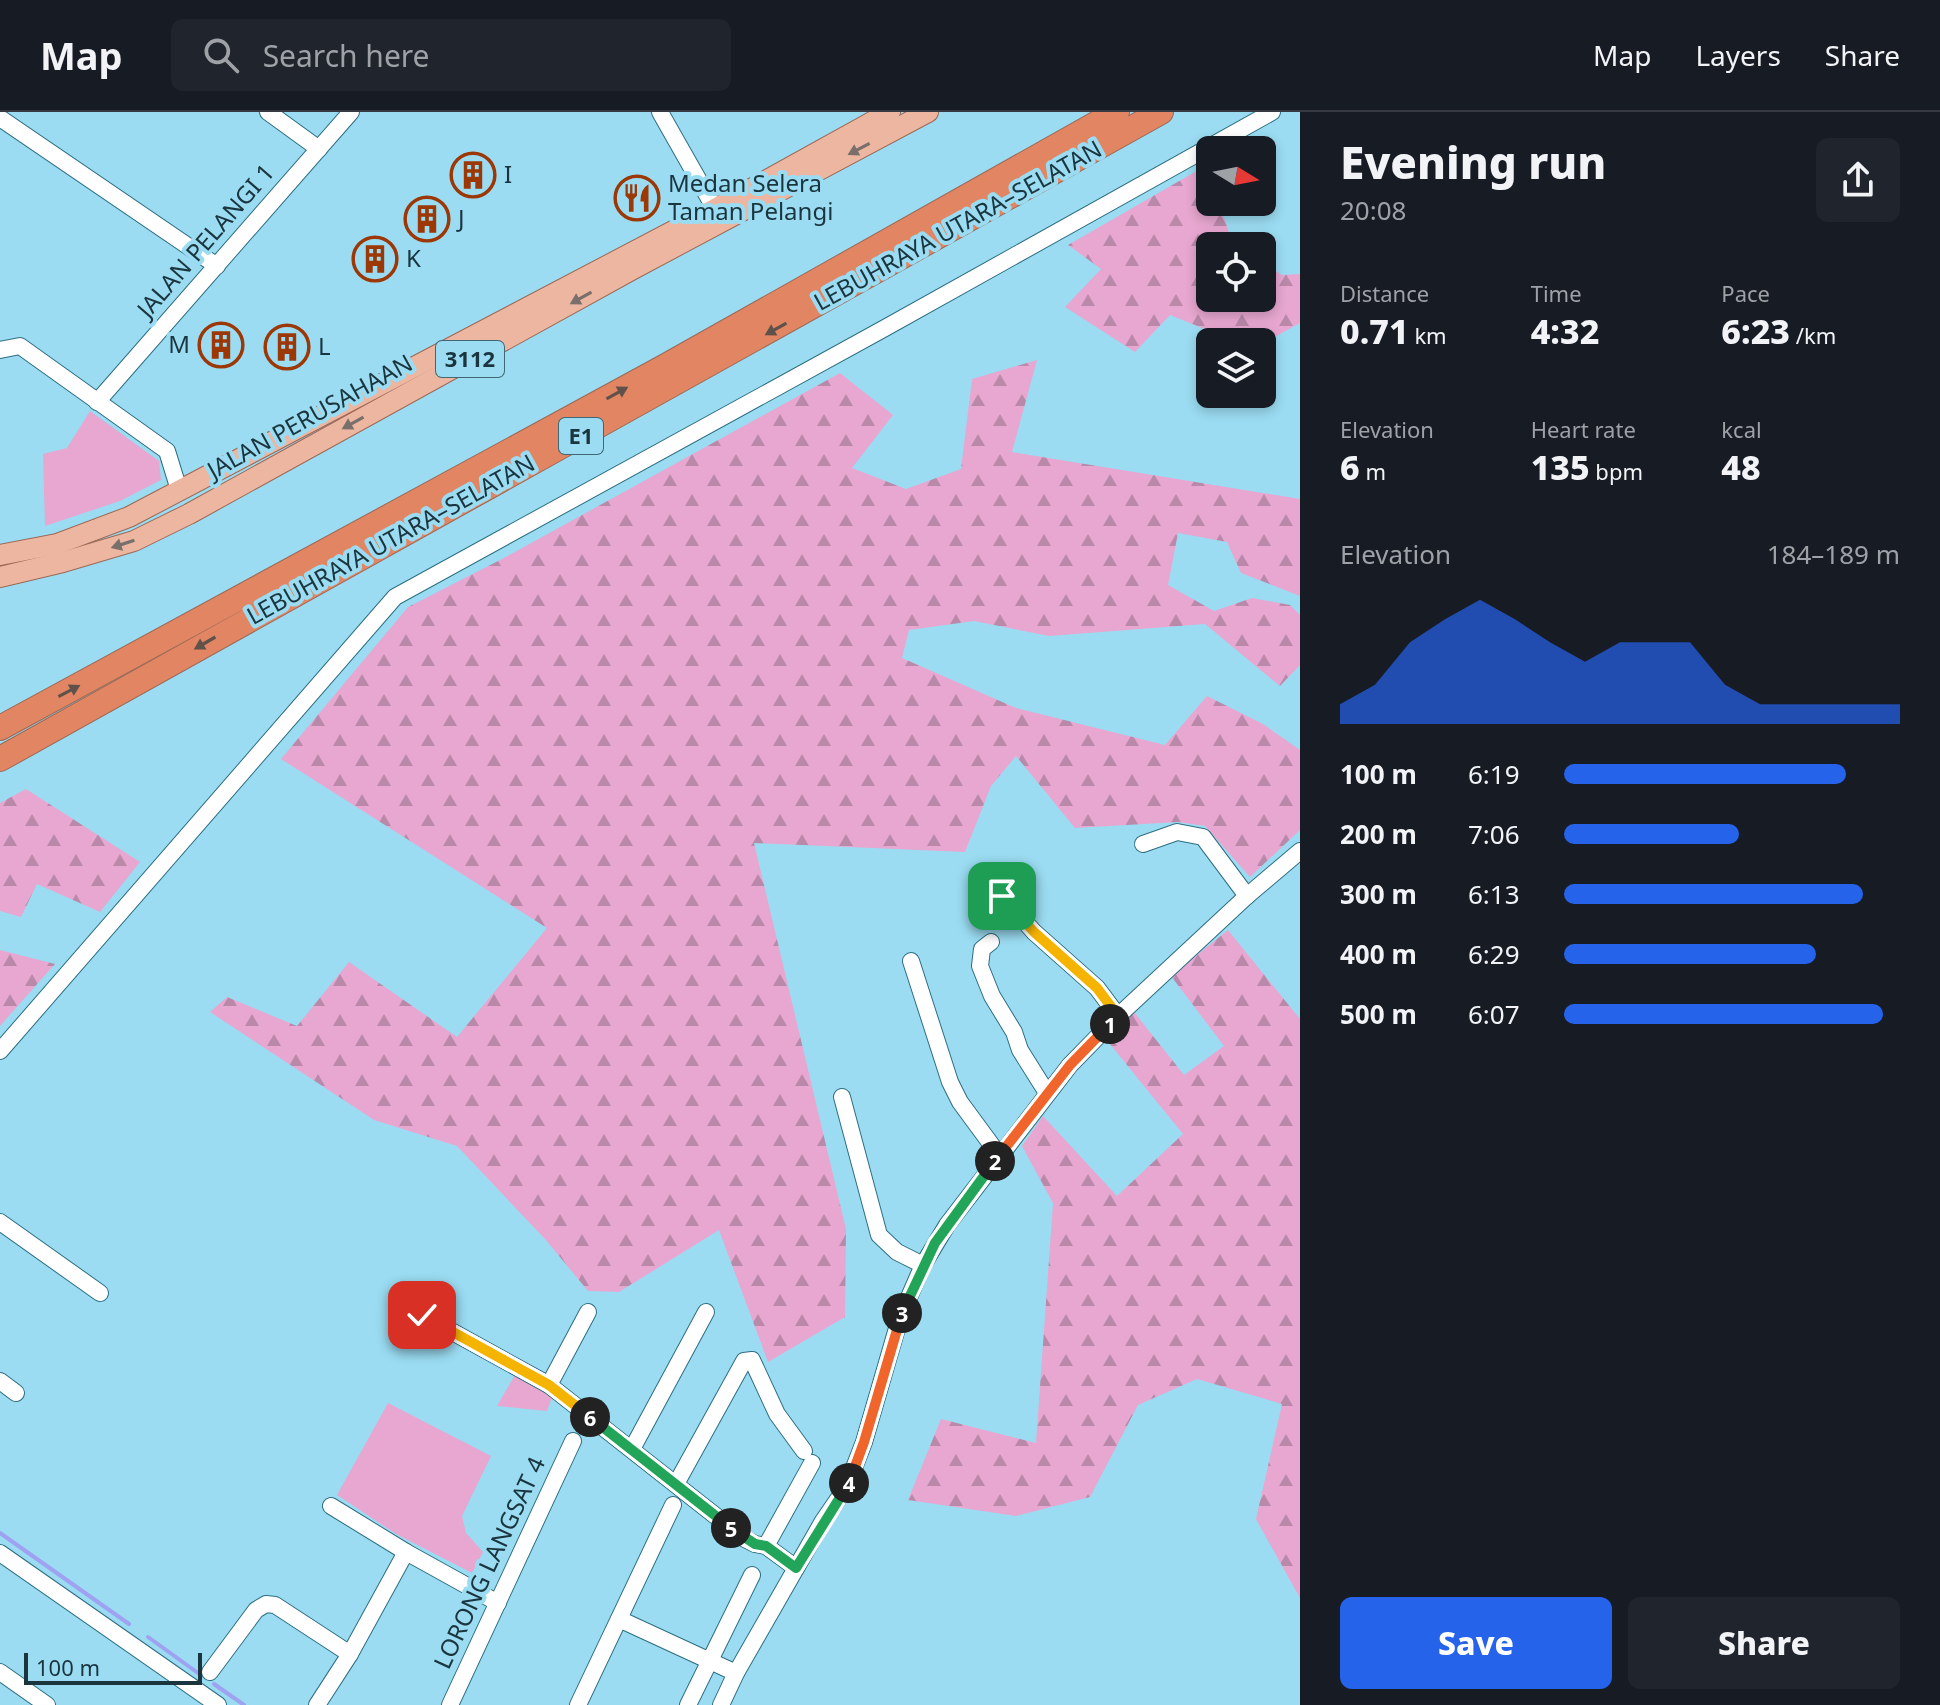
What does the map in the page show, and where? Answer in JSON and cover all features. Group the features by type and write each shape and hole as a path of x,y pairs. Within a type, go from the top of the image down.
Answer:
{"highway":[{"name":"LEBUHRAYA UTARA–SELATAN","path":"0,728 664,367 1117,112"},
{"name":"LEBUHRAYA UTARA–SELATAN","path":"0,759 1161,112"}],"main road":[{"name":"JALAN PERUSAHAAN","path":"0,555 57,544 129,517 715,209 890,112"},
{"name":"JALAN PERUSAHAAN","path":"0,577 134,541 189,514 633,269 928,112"}],"street":[{"path":"268,112 319,149"},
{"name":"JALAN PELANGI 1","path":"97,402 351,112"},
{"path":"660,112 715,209"},
{"path":"0,1051 395,597 1272,112"},
{"path":"0,118 217,266"},
{"path":"0,350 20,346 167,451 179,490"},
{"path":"1143,844 1177,832 1203,837 1247,896"},
{"path":"721,1705 823,1521 847,1486 864,1442 900,1318 923,1265 947,1225 1070,1065 1118,1016 1300,851"},
{"path":"1002,896 1034,932 1097,988 1118,1016"},
{"path":"991,942 982,949 980,966 1020,1050 1047,1093"},
{"path":"911,961 950,1082 960,1102 999,1155"},
{"path":"842,1097 879,1235 897,1252 923,1265"},
{"path":"0,1222 100,1293"},
{"path":"549,1385 588,1312"},
{"path":"632,1449 706,1312"},
{"path":"406,1325 422,1315 549,1385 745,1539 766,1546 796,1568"},
{"path":"676,1484 744,1361 752,1360 777,1414 808,1457 766,1546"},
{"path":"0,1381 16,1393"},
{"name":"LORONG LANGSAT 4","path":"450,1705 573,1441"},
{"path":"578,1705 673,1505"},
{"path":"331,1506 498,1603"},
{"path":"317,1705 350,1654 406,1552"},
{"path":"0,1553 218,1705"},
{"path":"688,1705 752,1575"},
{"path":"210,1672 256,1610 266,1604 275,1605 350,1654"},
{"path":"619,1619 736,1673"},
{"path":"0,1672 47,1705"}],"green space":[{"path":"1196,171 1196,216 1224,216 1229,232 1196,232 1196,312 1276,312 1276,271 1282,275 1300,274 1300,323 1276,336 1276,328 1202,328 1170,315 1135,352 1065,307 1101,269 1068,245"},
{"path":"1037,360 1012,452 1300,499 1300,596 1241,573 1227,542 1178,533 1168,585 1214,611 1252,598 1290,605 1300,615 1300,665 1280,686 1205,624 1049,636 974,621 909,630 902,658 1016,708 1165,745 1207,696 1263,724 1300,750 1300,830 1250,877 1205,826 1178,822 1075,828 1016,756 991,786 965,852 754,843 846,1229 845,1317 768,1362 719,1230 619,1292 588,1291 545,1239 457,1146 374,1120 210,1012 227,997 297,1026 349,962 457,1037 547,928 281,759 408,607 502,559 840,373 893,415 852,468 906,489 961,469 972,379"},
{"path":"90,411 159,461 161,480 120,501 45,526 43,454 67,448"},
{"path":"26,789 140,862 100,912 37,884 21,917 0,911 0,803"},
{"path":"1228,930 1300,1019 1300,1598 1256,1519 1282,1404 1197,1379 1138,1405 1090,1497 1016,1516 908,1500 941,1419 1036,1443 1053,1203 1022,1146 1043,1116 1117,1196 1183,1134 1105,1038 1134,1012 1184,1075 1224,1046 1171,976"},
{"path":"0,950 55,964 0,1026"},
{"path":"515,1375 552,1397 547,1411 497,1406"},
{"path":"388,1403 491,1456 462,1516 466,1533 483,1552 472,1573 396,1534 337,1495"}],"waterway":[{"path":"0,1533 129,1624"},
{"path":"148,1637 198,1673"},
{"path":"214,1684 244,1705"}],"place":[{"name":"I","path":"473,175"},
{"name":"Medan Selera Taman Pelangi","path":"637,198"},
{"name":"J","path":"427,219"},
{"name":"K","path":"375,259"},
{"name":"M","path":"221,345"},
{"name":"L","path":"287,347"}],"route":[{"path":"422,1315 549,1385 745,1539 766,1546 796,1568 856,1466 900,1318 935,1243 1047,1093 1118,1016 1097,988 1034,932 1002,896"}]}
